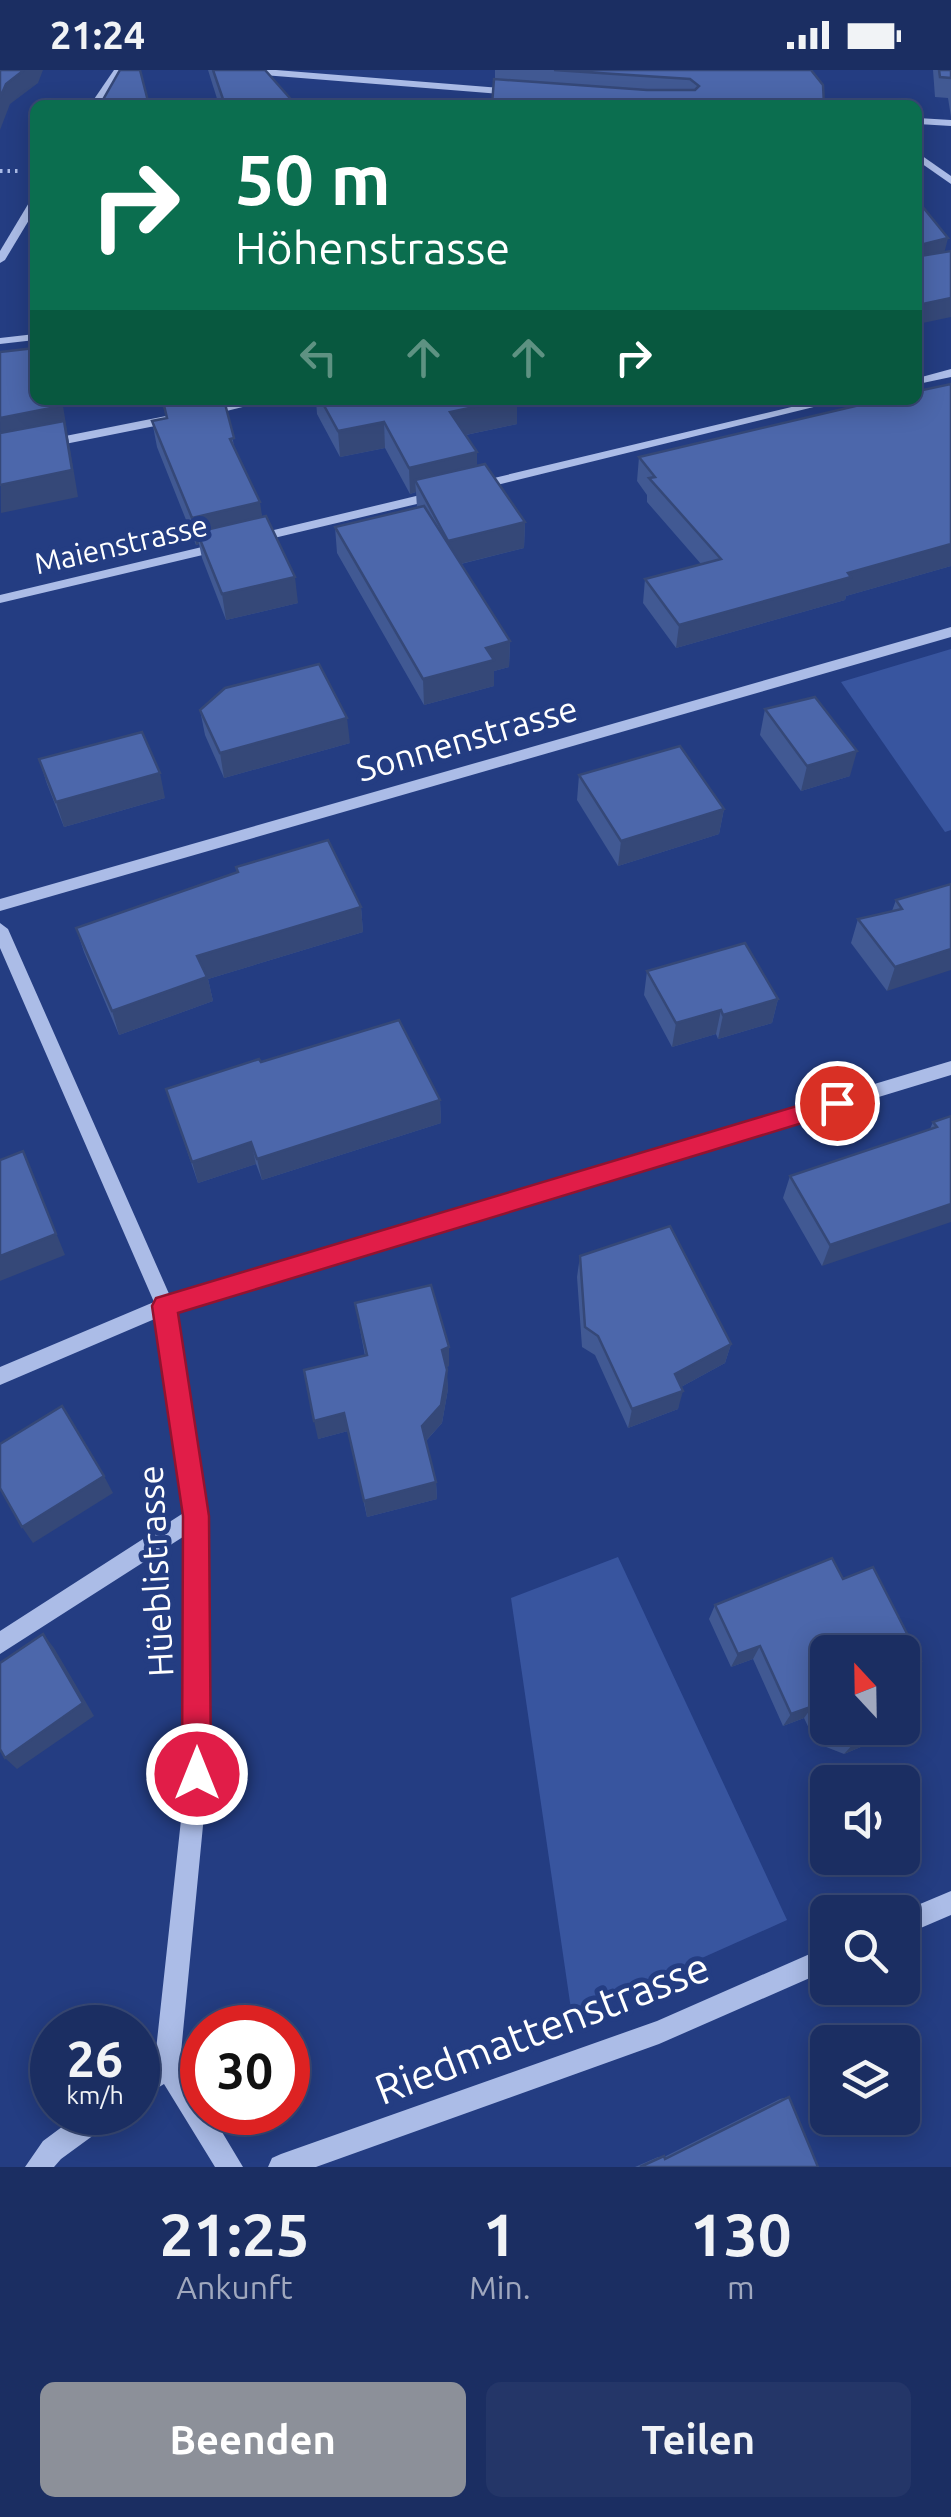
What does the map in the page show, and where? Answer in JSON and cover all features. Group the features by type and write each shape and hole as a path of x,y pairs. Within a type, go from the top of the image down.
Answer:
{"street":[{"path":"98,100 119,70"},
{"path":"240,70 298,78 533,94"},
{"path":"922,121 951,123"},
{"path":"922,160 951,181"},
{"path":"0,260 30,209"},
{"path":"0,341 30,338"},
{"path":"922,380 951,373"},
{"path":"0,453 240,405"},
{"path":"467,488 815,405"},
{"name":"Maienstrasse","path":"0,600 447,493"},
{"name":"Sonnenstrasse","path":"0,905 951,632"},
{"name":"Hüeblistrasse","path":"0,929 165,1306 196,1516 197,1774 167,2066"},
{"path":"0,1376 165,1306 951,1068"},
{"path":"0,1642 196,1516"},
{"path":"920,1916 951,1903"},
{"name":"Riedmattenstrasse","path":"282,2167 659,2032 810,1966"},
{"path":"160,2071 167,2066 230,2167"},
{"path":"38,2167 73,2135"}],"shaded area":[{"path":"951,649 951,830 945,832 841,682"},
{"path":"618,1557 787,1920 572,2016 511,1598"}],"building":[{"path":"0,70 24,70 6,84 0,98"},
{"path":"120,70 140,70 148,100 103,100"},
{"path":"213,70 265,70 292,100 223,100"},
{"path":"554,70 811,70 823,85 824,100 492,100 494,79 695,90 699,86 690,79"},
{"path":"939,70 951,70 951,78 940,77"},
{"path":"922,206 948,238 922,244"},
{"path":"951,251 951,298 922,304 922,256"},
{"path":"30,349 30,405 61,406 0,418 0,352"},
{"path":"951,384 951,544 848,573 851,577 679,625 645,579 721,559 649,478 655,477 639,457 860,405 922,405 922,390"},
{"path":"164,405 225,405 234,438 230,439 260,502 192,518 152,421 167,418"},
{"path":"324,405 483,405 450,412 477,452 409,468 384,422 338,431"},
{"path":"64,421 72,470 0,485 0,433"},
{"path":"485,464 525,522 448,541 415,480"},
{"path":"424,506 510,641 486,648 494,660 423,679 335,527"},
{"path":"266,516 295,577 222,594 197,532"},
{"path":"319,664 347,718 220,753 200,710 225,688"},
{"path":"815,697 857,751 807,766 765,709"},
{"path":"142,732 160,773 56,802 39,759"},
{"path":"680,746 724,809 621,841 579,775"},
{"path":"328,840 361,907 197,956 207,977 112,1011 76,928 238,872 236,867"},
{"path":"951,884 951,949 895,967 858,919 902,909 896,900"},
{"path":"745,943 778,999 676,1023 647,971"},
{"path":"399,1020 440,1100 257,1159 251,1142 192,1162 166,1089"},
{"path":"951,1116 951,1204 830,1245 790,1176 937,1127 933,1122"},
{"path":"23,1151 56,1234 0,1256 0,1160"},
{"path":"670,1226 731,1344 675,1374 683,1391 632,1409 598,1336 585,1327 580,1256"},
{"path":"431,1285 449,1347 442,1350 447,1370 441,1405 422,1426 436,1482 364,1501 344,1413 314,1421 304,1370 367,1355 355,1303"},
{"path":"62,1406 104,1476 22,1527 0,1488 0,1444"},
{"path":"832,1558 843,1579 873,1567 908,1635 810,1635 810,1707 791,1714 760,1646 738,1654 715,1605"},
{"path":"43,1634 83,1703 5,1758 0,1749 0,1663"},
{"path":"789,2097 818,2167 640,2167 664,2156 665,2159"}],"route":[{"path":"197,1774 196,1516 165,1306 837,1103"}]}
